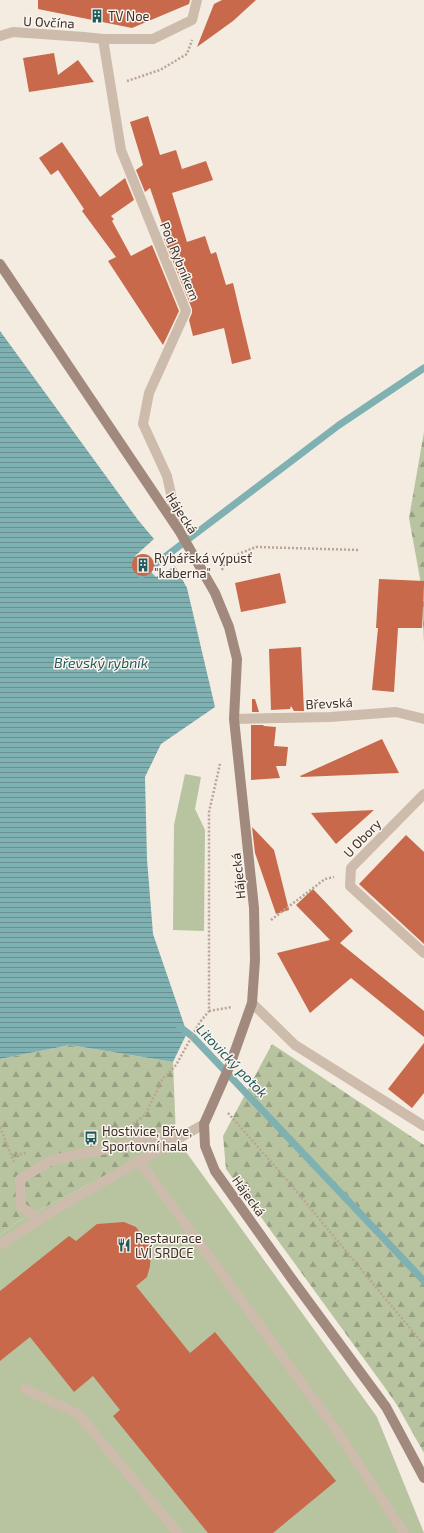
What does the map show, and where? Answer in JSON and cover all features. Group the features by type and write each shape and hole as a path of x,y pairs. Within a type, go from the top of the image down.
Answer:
{"street":[{"name":"U Ovčína","path":"0,36 12,32 84,37 103,40 153,39 192,20 197,0"},
{"name":"Pod Rybníkem","path":"103,40 121,150 186,311 149,392 143,424 167,476 180,532"},
{"name":"Hájecká","path":"0,264 180,532 215,593 229,627 237,659 234,719 254,908 256,960 252,1003 230,1065 214,1098 204,1124 205,1146 215,1171 294,1282 386,1406 424,1478"},
{"name":"Břevská","path":"234,719 330,717 396,712 424,719"},
{"name":"U Obory","path":"424,794 351,868 350,873 350,886 424,953"},
{"path":"252,1003 295,1045 424,1126"},
{"path":"0,1245 40,1219 122,1170 140,1162 204,1124"},
{"path":"40,1219 21,1207 20,1179 52,1160 194,1130"},
{"path":"140,1162 334,1427 404,1533"},
{"path":"25,1389 78,1414 178,1533"}],"path":[{"path":"111,86 160,70 187,54 194,34"},
{"path":"215,593 226,558 256,547 360,550"},
{"path":"128,1127 145,1115 162,1080 176,1065 200,1022 209,1011 209,812 221,762"},
{"path":"255,932 325,879 350,873"},
{"path":"214,1098 287,1180 424,1345"},
{"path":"0,1128 20,1179"},
{"path":"12,1156 27,1153"}],"green space":[{"path":"424,432 424,643 421,584 409,518"},
{"path":"185,774 201,777 195,809 205,830 204,931 173,930 174,825"},
{"path":"272,1044 424,1145 424,1453 397,1405 226,1169 223,1136"},
{"path":"70,1045 173,1062 176,1138 17,1222 0,1235 0,1059"},
{"path":"176,1138 377,1417 424,1533 0,1533 0,1235 17,1222"}],"water":[{"name":"Břevský rybník","path":"0,331 138,520 154,539 135,556 156,577 175,566 187,588 215,707 161,744 145,777 147,859 153,934 187,1033 173,1062 70,1045 0,1059"}],"building":[{"path":"38,0 190,0 189,4 132,28 38,9"},
{"path":"222,0 256,0 233,21 197,47 214,4"},
{"path":"54,53 58,75 78,60 94,82 29,92 23,58"},
{"path":"148,116 160,155 176,150 182,169 206,161 213,180 172,193 187,242 205,236 211,254 216,252 226,285 233,283 251,359 232,364 224,328 193,336 189,320 192,309 164,239 167,238 150,188 145,192 136,170 143,165 130,122"},
{"path":"62,142 100,197 125,178 134,200 111,216 114,219 112,221 131,256 152,245 179,311 163,345 108,261 116,257 82,211 84,209 58,170 51,175 39,158"},
{"name":"Rybářská výpusť \"kaberna\"","path":"143,554 151,557 154,565 151,573 143,576 135,573 132,565 135,557"},
{"path":"280,573 286,603 241,612 235,583"},
{"path":"379,579 424,581 422,628 398,628 394,692 372,690 378,628 376,628"},
{"path":"301,647 304,711 294,711 291,706 290,709 271,710 269,649"},
{"path":"252,699 255,699 259,712 252,712"},
{"path":"251,725 276,727 274,746 288,747 286,766 276,766 280,778 251,780"},
{"path":"382,739 399,773 300,776"},
{"path":"374,810 336,844 311,813"},
{"path":"252,827 274,850 289,910 276,914 255,853"},
{"path":"406,835 424,852 424,944 359,884"},
{"path":"313,889 353,931 340,943 424,1011 424,1037 351,978 310,1013 277,953 330,940 296,905"},
{"path":"424,1043 424,1093 412,1108 388,1089"},
{"path":"124,1222 136,1227 151,1248 150,1266 147,1277 136,1286 190,1353 215,1332 336,1481 273,1533 208,1533 113,1416 120,1410 93,1376 74,1392 30,1337 0,1361 0,1291 69,1236 76,1241 97,1224"}],"waterway":[{"path":"141,575 339,425 424,368"},
{"name":"Litovický potok","path":"180,1027 193,1037 424,1281"}],"place":[{"name":"TV Noe","path":"97,16"},
{"name":"Rybářská výpusť \"kaberna\"","path":"143,565"},
{"name":"Hostivice, Břve, Sportovní hala","path":"91,1138"},
{"name":"Restaurace LVÍ SRDCE","path":"124,1245"}]}
